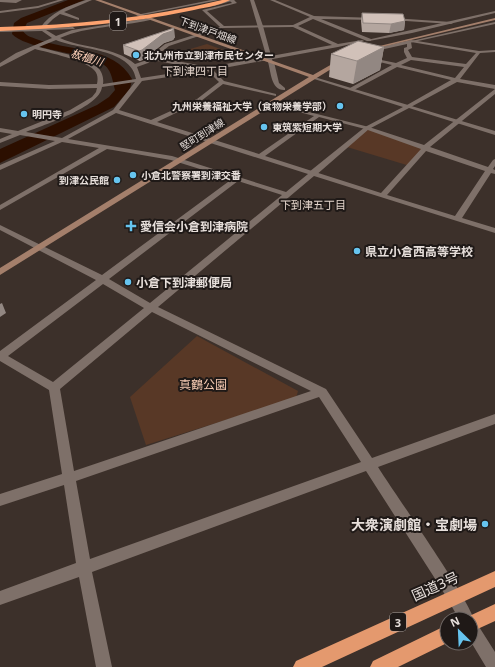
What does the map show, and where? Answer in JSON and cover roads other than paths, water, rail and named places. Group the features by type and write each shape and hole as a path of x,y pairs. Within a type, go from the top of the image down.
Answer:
{"highway":[{"path":"155,12 213,0"},
{"path":"3,28 109,21 222,0"},
{"name":"1","path":"3,28 62,27 110,22 167,13 231,0"},
{"path":"163,16 197,10 238,0"},
{"name":"国道3号","path":"302,667 454,596 495,579"},
{"path":"479,621 495,612"},
{"path":"379,667 439,638"}],"main road":[{"name":"下到津戸畑線","path":"97,0 262,59"},
{"path":"357,51 371,44 495,18"},
{"name":"堅町到津線","path":"0,264 36,245 180,160 206,140 283,89 346,55"},
{"path":"269,60 309,76"},
{"name":"堅町到津線","path":"0,272 36,245 172,158 271,103 309,76"}],"street":[{"path":"0,1 16,2 20,0"},
{"path":"0,12 38,7 62,0"},
{"path":"0,168 115,111 136,81 138,72 134,66 116,55 56,38 44,31 42,28 45,23 60,12 90,0"},
{"path":"58,26 138,15 217,0"},
{"path":"3,28 58,26 148,18 163,16 231,0 235,3 204,10 223,27"},
{"path":"252,0 261,26 276,84 283,89"},
{"path":"272,0 313,17 380,49 495,23"},
{"path":"60,12 77,18"},
{"path":"0,84 49,87 104,85 136,81 262,59 269,60 362,41 371,44 412,32 495,12"},
{"path":"294,26 313,17 380,19"},
{"path":"0,65 18,54 78,29 132,23 148,18"},
{"path":"388,19 443,21 451,23"},
{"path":"134,66 146,62 167,45 223,27 294,26 337,46 346,55"},
{"path":"410,42 479,52 495,51"},
{"path":"410,42 410,48 406,49 406,52 410,58"},
{"path":"35,47 90,65 99,73 104,85"},
{"path":"54,388 367,128 456,80 479,52"},
{"path":"365,56 456,80 495,87"},
{"path":"150,58 209,69 216,74 222,82 274,95"},
{"path":"352,89 410,58 468,66"},
{"path":"309,76 495,133"},
{"path":"152,122 199,100 222,82"},
{"path":"0,142 24,133 84,104 99,92 104,85"},
{"path":"383,195 426,148 495,91"},
{"path":"271,103 367,128 493,171"},
{"path":"115,111 495,231"},
{"path":"260,158 319,115"},
{"path":"0,130 172,158 288,195"},
{"path":"0,208 106,147"},
{"path":"457,219 493,171 495,161"},
{"path":"104,667 84,567 54,388 0,356 236,179"},
{"path":"0,227 102,279 150,307 322,392 462,611"},
{"path":"0,500 322,392"},
{"path":"0,598 370,466 495,419"},
{"path":"479,639 495,667"}],"water":[{"name":"板櫃川","path":"68,0 84,0 27,23 23,31 24,33 48,43 89,51 114,61 124,68 132,79 130,89 114,107 0,163 0,149 97,105 109,97 115,90 109,71 102,64 86,58 28,43 18,39 12,34 14,23 21,18"}],"place":[{"name":"北九州市立到津市民センター","path":"136,55"},
{"name":"九州栄養福祉大学（食物栄養学部）","path":"340,106"},
{"name":"明円寺","path":"24,114"},
{"name":"東筑紫短期大学","path":"264,127"},
{"name":"小倉北警察署到津交番","path":"133,175"},
{"name":"到津公民館","path":"117,180"},
{"name":"愛信会小倉到津病院","path":"131,226"},
{"name":"県立小倉西高等学校","path":"357,251"},
{"name":"小倉下到津郵便局","path":"128,282"},
{"name":"大衆演劇館・宝劇場","path":"485,524"}],"district":[{"name":"下到津四丁目","path":"195,70"},
{"name":"下到津五丁目","path":"313,204"}],"park label":[{"name":"真鶴公園","path":"203,384"}]}
